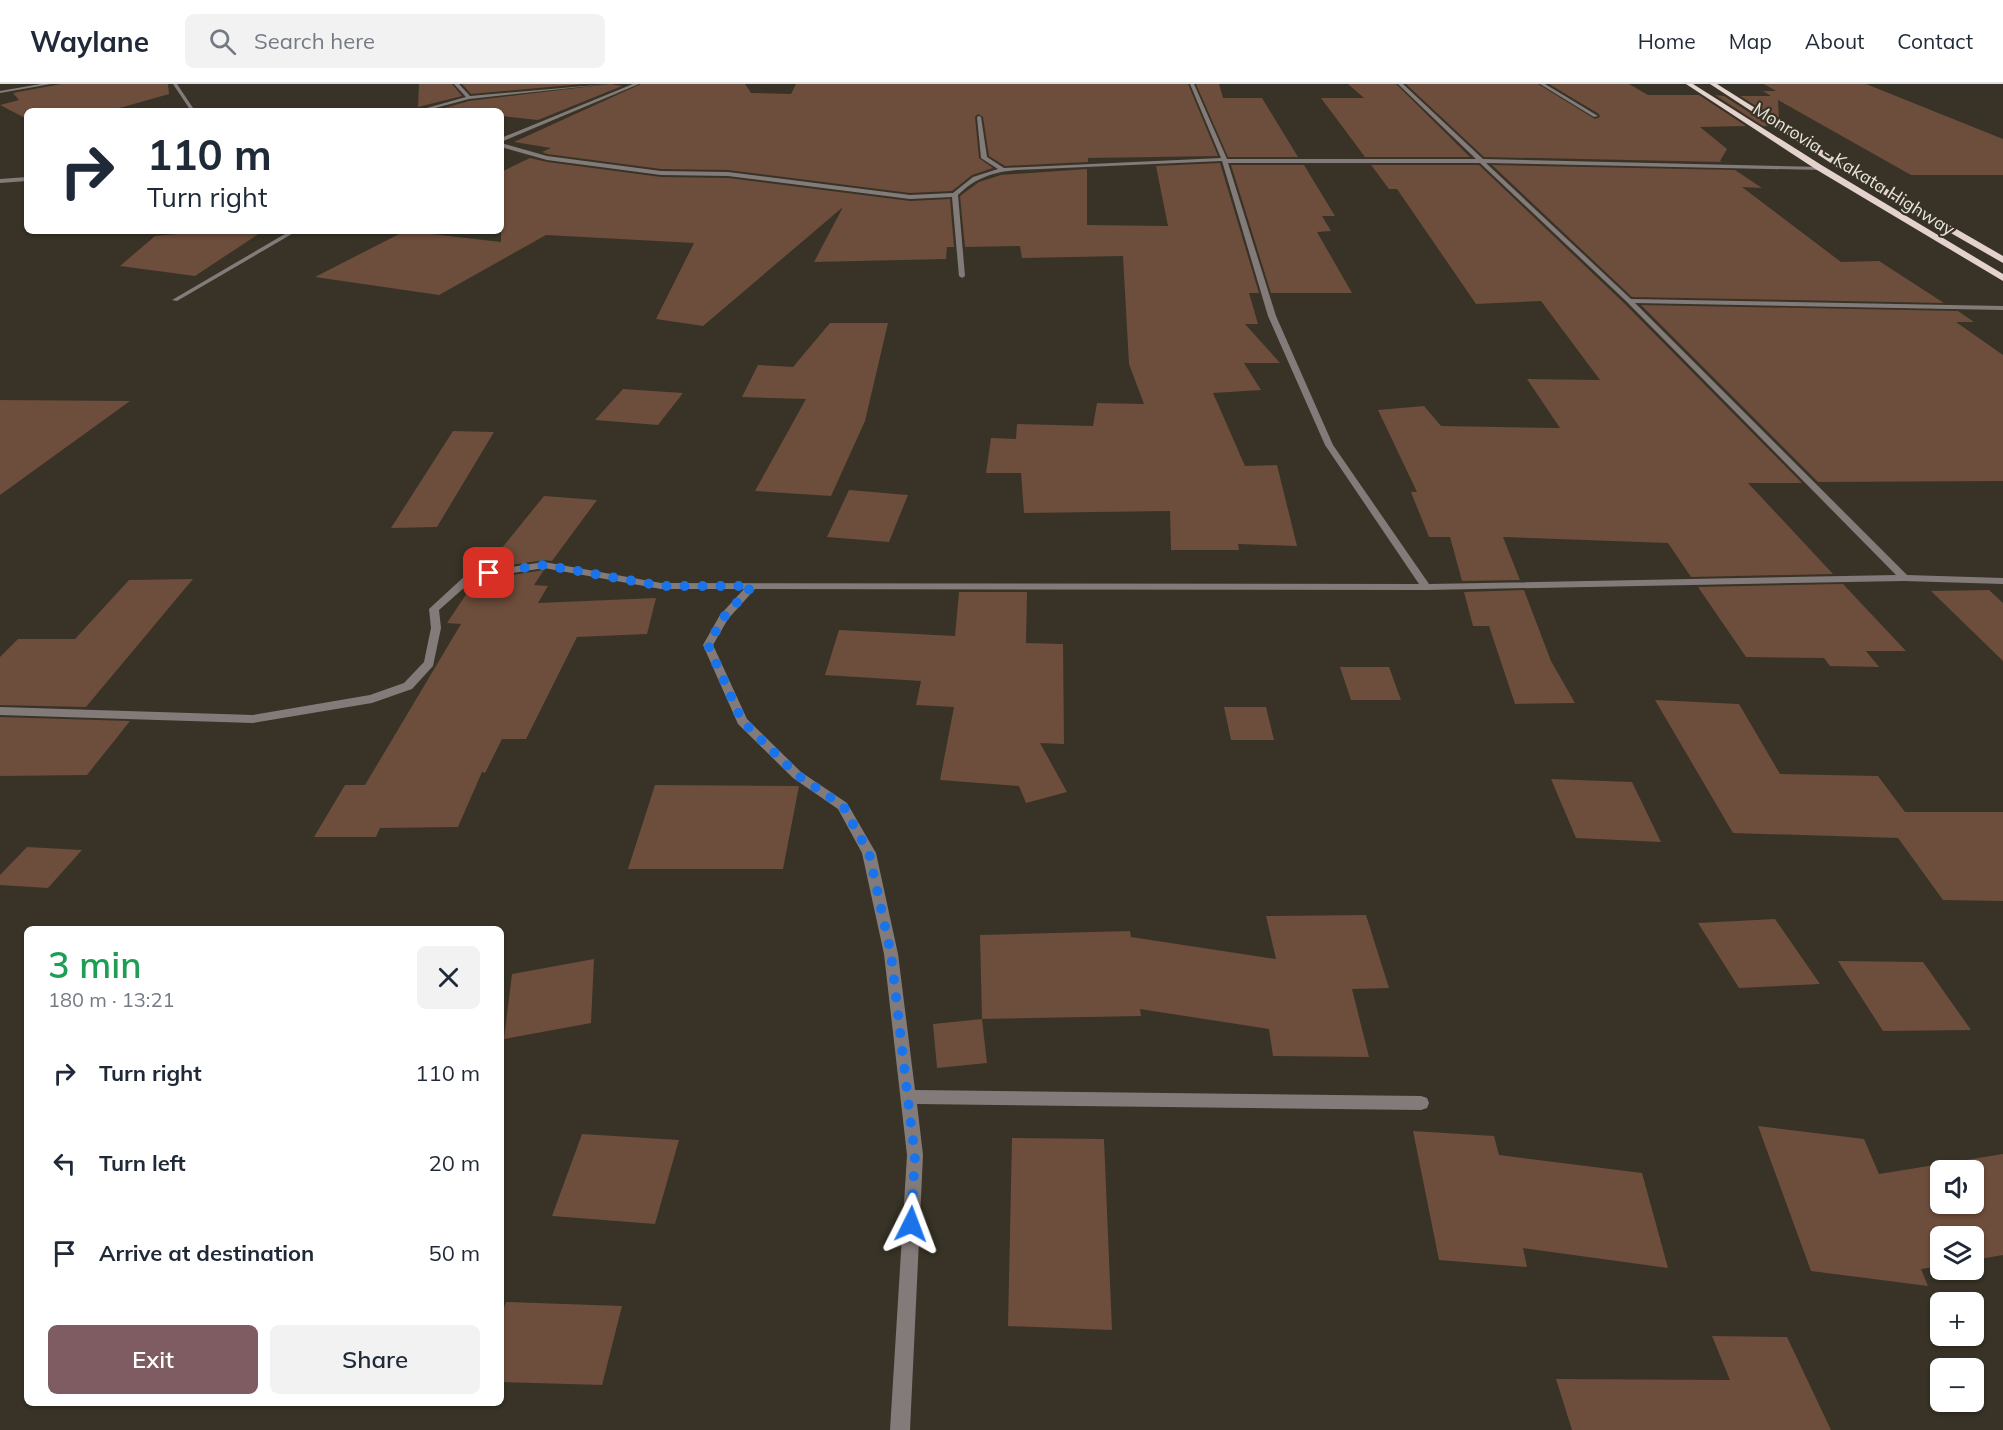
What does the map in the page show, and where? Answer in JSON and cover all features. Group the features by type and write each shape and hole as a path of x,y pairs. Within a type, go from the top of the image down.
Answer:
{"highway":[{"name":"Monrovia - Kakata Highway","path":"1689,84 1821,168 2003,278"},
{"name":"Monrovia - Kakata Highway","path":"1713,84 1846,169 2003,260"}],"street":[{"path":"0,92 49,84"},
{"path":"175,84 191,108"},
{"path":"456,84 469,98"},
{"path":"430,108 469,98 606,84"},
{"path":"504,139 637,84"},
{"path":"1192,84 1224,160 1272,316 1329,445 1426,587"},
{"path":"1400,84 1629,301 1904,578"},
{"path":"1542,84 1596,116"},
{"path":"979,117 984,158 1002,169"},
{"path":"504,147 547,158 661,173 728,174 910,197 955,195 966,183 985,172 1002,169 1224,160 1483,161 1821,168"},
{"path":"0,181 24,179"},
{"path":"955,195 962,276"},
{"path":"175,300 289,234"},
{"path":"1629,301 2003,308"},
{"path":"0,711 253,719 372,699 408,686 429,663 436,628 434,609 471,576 544,565 661,586 1426,587 1904,578 2003,581"},
{"path":"752,586 724,617 708,645 742,721 797,775 843,806 869,853 891,954 915,1155 900,1430"},
{"path":"908,1097 1421,1103"}],"building":[{"path":"61,84 168,84 169,94 120,108 24,108 24,117 0,105 19,100 13,93"},
{"path":"419,84 452,84 462,96 418,107"},
{"path":"462,84 582,84 471,94"},
{"path":"610,84 622,86 538,120 504,116 504,108 445,108 469,101"},
{"path":"641,84 745,84 751,93 791,94 796,84 1188,84 1218,156 1088,158 1088,162 1005,166 989,156 983,117 978,114 975,117 979,158 993,168 972,175 952,191 910,193 728,170 661,169 547,154 542,152 551,148 514,142"},
{"path":"1196,84 1219,84 1223,98 1262,98 1298,157 1228,157"},
{"path":"1348,84 1396,84 1470,157 1365,157 1321,98 1364,98"},
{"path":"1406,84 1538,84 1595,119 1600,117 1599,114 1549,84 1629,84 1648,95 1699,95 1746,126 1700,127 1727,149 1720,161 1722,162 1484,157"},
{"path":"1764,84 1866,84 2003,139 2003,175 1911,175 1778,100 1779,120 1740,96 1771,96 1763,91 1776,91"},
{"path":"1715,95 1724,96 1770,126 1763,126"},
{"path":"530,158 661,177 728,178 910,201 950,199 954,247 947,247 946,259 814,262 843,207 703,326 656,319 694,243 546,235 439,295 315,277 399,234 431,234 501,242 501,234 504,234 504,171"},
{"path":"1220,163 1259,293 1249,293 1258,324 1245,324 1280,363 1244,363 1261,390 1213,393 1245,466 1277,465 1297,546 1238,544 1239,550 1171,550 1170,511 1024,513 1021,473 986,473 991,438 1016,439 1017,424 1093,426 1097,403 1144,404 1129,364 1123,256 1022,258 1020,246 965,247 960,196 979,182 1001,175 1087,169 1087,225 1168,226 1156,166"},
{"path":"1231,165 1304,165 1335,216 1322,216 1331,231 1317,232 1352,293 1271,293"},
{"path":"1371,165 1479,165 1625,304 1802,483 1748,483 1833,574 1691,577 1668,543 1503,537 1520,580 1462,581 1450,537 1429,537 1411,492 1417,492 1378,410 1424,406 1441,426 1560,428 1527,379 1600,380 1541,301 1476,304 1397,189 1389,189"},
{"path":"1492,165 1735,170 1762,188 1742,187 1841,262 1879,261 1944,303 1632,297"},
{"path":"258,234 195,276 120,266 155,236"},
{"path":"1641,305 1958,311 1974,322 1956,322 2003,355 2003,481 1818,482"},
{"path":"830,323 888,323 865,421 831,496 755,491 806,399 742,397 758,365 793,367"},
{"path":"623,389 683,393 658,425 595,420"},
{"path":"0,400 130,401 0,495"},
{"path":"453,431 494,432 437,527 391,528"},
{"path":"849,490 908,495 889,542 827,537"},
{"path":"544,496 597,500 552,561 544,560 485,569"},
{"path":"544,570 534,585 548,586 538,603 656,598 647,634 577,637 526,739 502,739 485,773 482,772 458,827 380,828 376,837 314,837 345,785 365,785 461,624 447,623 475,581"},
{"path":"193,579 86,707 0,705 0,657 18,639 75,639 129,580"},
{"path":"1843,584 1906,651 1866,651 1879,667 1830,666 1824,658 1746,657 1698,587"},
{"path":"1524,590 1551,661 1575,703 1515,704 1489,626 1473,626 1464,592"},
{"path":"1989,590 2003,603 2003,661 1931,591"},
{"path":"959,592 1027,592 1026,643 1063,644 1064,744 1040,743 1067,792 1026,803 1019,786 940,780 954,707 916,705 921,681 825,675 839,630 955,636"},
{"path":"1340,667 1389,667 1401,700 1351,700"},
{"path":"1655,700 1739,704 1780,774 1878,776 1905,812 2003,812 2003,901 1943,900 1898,838 1733,833"},
{"path":"1224,707 1266,707 1274,740 1231,740"},
{"path":"0,717 130,721 87,775 0,776"},
{"path":"1551,779 1632,782 1661,842 1576,838"},
{"path":"655,785 799,786 783,869 628,869"},
{"path":"27,847 82,850 48,888 0,885 0,875"},
{"path":"1366,915 1389,988 1352,989 1369,1057 1273,1056 1269,1029 1140,1009 1141,1016 982,1019 980,935 1130,931 1131,937 1276,959 1266,916"},
{"path":"1775,919 1820,984 1739,988 1698,923"},
{"path":"594,959 591,1023 504,1039 512,974"},
{"path":"1838,961 1923,962 1971,1030 1883,1031"},
{"path":"982,1019 987,1063 937,1068 933,1024"},
{"path":"1758,1126 1864,1139 1879,1174 1930,1166 1930,1214 1984,1214 1984,1160 1966,1160 2003,1154 2003,1255 1984,1258 1984,1226 1930,1226 1930,1268 1921,1269 1928,1286 1811,1271"},
{"path":"1413,1131 1494,1136 1499,1155 1642,1173 1668,1268 1523,1248 1527,1267 1439,1260"},
{"path":"582,1134 679,1140 655,1224 552,1216"},
{"path":"1012,1138 1104,1139 1112,1330 1008,1326"},
{"path":"506,1302 622,1306 602,1385 504,1382 504,1308"},
{"path":"1712,1336 1787,1337 1831,1430 1572,1430 1556,1379 1730,1380"}],"route":[{"path":"489,573 544,565 661,586 752,586 724,617 708,645 742,721 797,775 843,806 869,853 891,954 915,1155 911,1224"}]}
